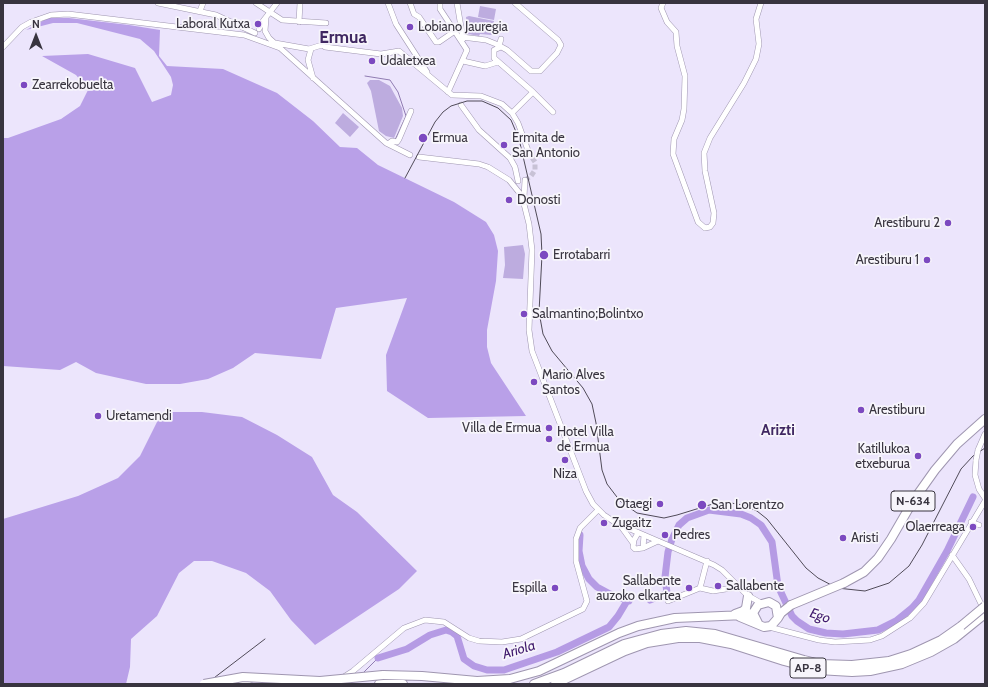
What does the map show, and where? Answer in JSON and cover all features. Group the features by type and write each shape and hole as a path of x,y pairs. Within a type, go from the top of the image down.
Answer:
{"highway":[{"name":"N-634","path":"786,607 844,583 864,572 878,558 892,539 913,501 935,470 958,444 985,419"},
{"path":"724,615 743,611 747,604 747,596"},
{"path":"204,684 242,677 320,681 383,675 422,676 477,681 510,679 539,671 619,633 638,626 675,618 724,615 736,616 768,627 778,619 786,607 761,603 754,612 736,616"},
{"path":"773,604 778,610 778,619"},
{"name":"AP-8","path":"963,628 985,606"},
{"path":"754,612 758,623"},
{"name":"AP-8","path":"534,684 624,648 676,632 700,632 733,638 820,664 852,665 889,661 911,654 941,640 985,614"},
{"name":"AP-8","path":"555,684 624,648"},
{"path":"379,684 403,684"}],"street":[{"path":"158,3 216,15 259,33 275,43 388,144 410,155"},
{"path":"200,11 203,3"},
{"path":"256,3 282,20 326,23"},
{"path":"277,3 263,21 259,33 262,41 280,48"},
{"path":"299,22 300,3"},
{"path":"388,3 396,24 427,73"},
{"path":"410,3 414,14 419,17 437,42 455,31"},
{"path":"440,3 440,9 461,37 486,40 500,46 531,71 536,73 544,68 560,50 561,45 558,40 514,3"},
{"path":"448,92 467,50 461,37 457,3"},
{"path":"662,3 661,8 667,22 676,32 677,46 686,76 684,109 682,120 674,139 673,154 698,222 701,226 708,228 713,224 714,213 705,171 704,153 710,138 747,79 756,59 759,44 756,19 761,3"},
{"path":"3,47 22,27 51,15 62,14 245,35 259,33"},
{"path":"500,39 500,46"},
{"path":"275,43 312,49 322,45 325,47 381,54 399,51 448,92 459,96 488,97 502,104 512,113 520,127 529,153"},
{"path":"500,46 493,51 494,58 533,92 553,112"},
{"path":"312,49 308,60 316,81"},
{"path":"463,61 485,66 498,62"},
{"path":"512,113 530,97 533,92"},
{"path":"461,105 478,130 510,158 515,167 518,181"},
{"path":"388,144 392,141 397,142 411,111"},
{"path":"419,157 479,164 499,172 515,183 525,181"},
{"path":"509,180 525,181"},
{"path":"509,180 522,196 525,204"},
{"path":"525,181 525,204 532,250 529,330 532,351 586,491 598,510 620,524 706,561 722,570 747,596 754,612"},
{"path":"768,627 819,640 835,642 870,640 882,636 899,626 917,611 984,501 975,475 978,450 985,434"},
{"path":"328,684 353,671 404,628 425,620 444,622 469,638 479,641 502,642 521,639 583,609 587,601 576,561 576,539 580,528 598,510"},
{"path":"971,522 979,525"},
{"path":"620,524 635,549 642,548 658,541"},
{"path":"633,544 638,533"},
{"path":"642,548 644,535"},
{"path":"952,555 969,578 985,614"},
{"path":"700,588 706,561"},
{"path":"668,601 700,588 712,591 739,587"},
{"path":"747,596 761,603"},
{"path":"778,619 784,630"},
{"path":"241,684 258,678 274,684"}],"shaded area":[{"path":"480,6 496,9 494,20 478,17"},
{"path":"469,16 494,21 492,35 480,34 479,36 468,34 466,17"},
{"path":"48,18 69,18 160,30 159,56 167,66 223,69 277,93 313,121 340,147 357,148 378,165 454,202 486,222 494,235 498,251 496,281 487,330 487,347 491,363 526,416 428,418 387,391 386,355 407,298 336,308 321,359 255,353 233,368 208,379 180,384 146,384 96,373 76,362 60,370 3,366 3,138 8,138 61,119 80,106 88,90 76,75 42,56 88,54 135,68 152,102 171,95 173,85 171,77 154,51 140,39 77,23 53,23 26,30"},
{"path":"370,80 379,80 390,86 402,108 403,116 394,138 386,136 379,131 371,91 367,83"},
{"path":"343,113 359,127 350,137 335,123"},
{"path":"523,245 525,254 523,279 503,278 505,265 504,247"},
{"path":"162,412 202,412 242,417 277,435 312,457 333,495 357,512 417,571 399,589 315,645 291,620 270,591 246,573 212,561 194,561 179,573 157,616 131,639 130,667 126,684 3,684 3,519 78,496 118,478 140,456"}],"waterway":[{"path":"365,76 390,80 398,92 406,116 395,140"},
{"name":"Ego","path":"650,600 667,593 665,577 668,552 672,539 679,525 687,518 709,510 741,514 751,518 761,525 772,542 778,586 792,616 797,621 809,629 826,633 843,634 878,630 896,621 919,600 947,551 973,497"},
{"name":"Ego","path":"580,535 579,551 582,566 589,579 597,587 610,594 629,601"},
{"name":"Ariola","path":"378,658 407,649 430,635 446,630 457,636 464,659 474,666 487,670 504,670 557,652 609,627 627,601"},
{"path":"362,674 378,658"}],"tunnel":[{"path":"525,180 531,176 535,170 535,162 529,153"}],"railway":[{"path":"405,178 435,122 443,112 451,106 467,101 482,101 498,108 511,120 519,139 541,234 542,255 539,312 543,334 552,351 583,388 592,404 602,470 607,484 620,501 637,513 664,518 716,503 743,505 757,511 767,519 806,568 818,578 837,588 865,591 889,583 909,566 922,545 961,469 973,456 985,448"},
{"path":"206,684 265,639"}],"place":[{"name":"Laboral Kutxa","path":"258,24"},
{"name":"Lobiano Jauregia","path":"410,27"},
{"name":"Udaletxea","path":"372,61"},
{"name":"Zearrekobuelta","path":"24,85"},
{"name":"Ermua","path":"423,138"},
{"name":"Ermita de San Antonio","path":"504,145"},
{"name":"Donosti","path":"509,200"},
{"name":"Arestiburu 2","path":"948,223"},
{"name":"Errotabarri","path":"544,255"},
{"name":"Arestiburu 1","path":"927,260"},
{"name":"Salmantino;Bolintxo","path":"524,314"},
{"name":"Mario Alves Santos","path":"534,382"},
{"name":"Arestiburu","path":"861,410"},
{"name":"Uretamendi","path":"98,416"},
{"name":"Villa de Ermua","path":"549,428"},
{"name":"Hotel Villa de Ermua","path":"549,439"},
{"name":"Katillukoa etxeburua","path":"918,456"},
{"name":"Niza","path":"565,460"},
{"name":"Otaegi","path":"660,504"},
{"name":"San Lorentzo","path":"702,505"},
{"name":"Zugaitz","path":"604,523"},
{"name":"Olaerreaga","path":"973,527"},
{"name":"Pedres","path":"665,535"},
{"name":"Aristi","path":"843,538"},
{"name":"Sallabente","path":"718,586"},
{"name":"Espilla","path":"555,588"},
{"name":"Sallabente auzoko elkartea","path":"689,588"}],"district":[{"name":"Ermua","path":"343,38"},
{"name":"Arizti","path":"778,431"}]}
